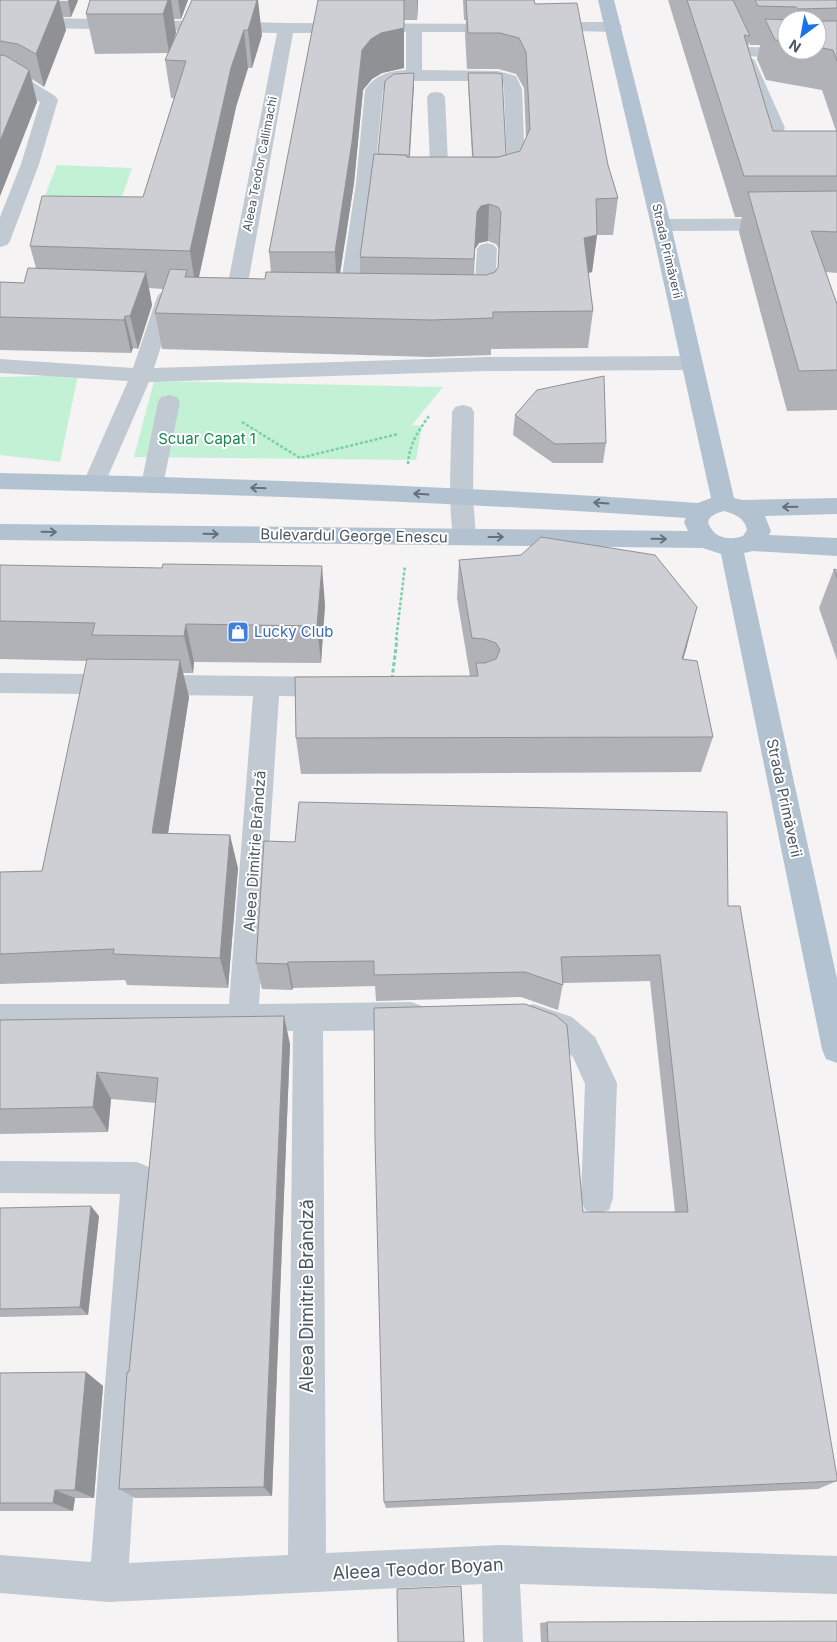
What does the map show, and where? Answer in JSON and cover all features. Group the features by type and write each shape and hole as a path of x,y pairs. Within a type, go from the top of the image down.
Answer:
{"main road":[{"name":"Strada Primăverii","path":"606,0 661,225 691,363 733,505"},
{"path":"0,481 406,493 571,501 702,511 733,505 837,506"},
{"path":"702,511 698,516 697,528 730,543 759,531 758,524 750,512 733,505"},
{"name":"Bulevardul George Enescu","path":"0,532 464,537 837,547"},
{"name":"Strada Primăverii","path":"730,543 837,1050"}],"street":[{"path":"722,0 723,11 776,128"},
{"path":"229,27 233,9"},
{"path":"0,22 286,28 614,27"},
{"name":"Aleea Teodor Callimachi","path":"94,483 141,375 157,297 244,300 286,28"},
{"path":"414,28 414,75"},
{"path":"743,52 837,54"},
{"path":"349,303 365,183 374,90 380,81 390,77 414,75 498,76 510,80 513,89 516,166 510,182 496,186 487,186"},
{"path":"0,79 20,82 49,100 30,164 0,241"},
{"path":"436,97 440,185"},
{"path":"365,183 384,184"},
{"path":"421,184 459,185"},
{"path":"661,225 837,224"},
{"path":"455,304 484,304 487,249"},
{"path":"0,366 141,375 487,364 691,363"},
{"path":"152,485 169,402"},
{"path":"463,412 462,497 464,537"},
{"path":"0,683 391,687"},
{"name":"Aleea Dimitrie Brândză","path":"243,1016 268,686"},
{"path":"511,1014 521,1014 561,1027 584,1047 601,1083 597,1198"},
{"path":"0,1018 434,1016"},
{"name":"Aleea Dimitrie Brândză","path":"307,1574 308,1018"},
{"path":"0,1177 137,1178 109,1583"},
{"path":"500,1564 503,1642"},
{"name":"Aleea Teodor Boyan","path":"0,1574 109,1583 500,1564 837,1575"}],"path":[{"path":"242,422 300,458 398,434"},
{"path":"391,687 408,536"}],"green space":[{"path":"57,165 132,168 117,211 40,208"},
{"path":"78,375 60,462 0,455 0,377"},
{"name":"Scuar Capat 1","path":"154,381 443,387 412,425 422,426 416,460 134,457"}],"building":[{"path":"0,0 58,0 36,54 18,44 0,41"},
{"path":"90,0 168,0 163,14 86,14"},
{"path":"192,0 257,0 248,30 244,30 231,68 190,251 30,246 42,196 143,197 186,61 165,60"},
{"path":"318,0 404,0 404,28 381,33 371,39 362,50 352,142 335,252 269,252"},
{"path":"466,0 534,0 535,4 577,3 608,165 618,198 596,199 597,235 584,238 593,311 493,312 493,318 431,320 155,313 170,269 187,270 185,277 265,279 266,272 486,275 495,272 498,267 501,212 498,207 489,204 481,206 477,212 474,259 360,257 374,154 407,155 407,157 498,157 520,151 530,129 526,52 519,38 500,33 468,33"},
{"path":"687,0 733,0 750,36 744,35 773,131 837,131 837,176 744,176"},
{"path":"755,0 837,0 837,8 798,9 796,7 758,6"},
{"path":"765,19 777,19 777,40 775,40"},
{"path":"827,21 837,21 837,61 833,50 827,49"},
{"path":"0,55 6,56 29,70 0,141"},
{"path":"414,73 409,157 407,155 378,154 385,81 394,74"},
{"path":"468,73 502,74 506,155 498,157 473,157"},
{"path":"837,191 837,232 811,231 837,304 837,370 799,371 748,192"},
{"path":"28,268 146,272 130,316 125,316 124,320 0,317 0,282 24,283"},
{"path":"604,376 606,443 555,444 515,415 537,390"},
{"path":"541,537 655,555 697,607 682,659 697,661 713,737 296,738 295,677 478,676 476,663 485,663 496,659 500,650 496,643 485,639 472,638 459,560 521,555"},
{"path":"163,564 322,566 317,626 186,624 184,636 92,635 95,623 0,621 0,565 162,568"},
{"path":"87,659 180,660 152,833 230,835 220,958 113,954 114,949 0,954 0,872 42,871"},
{"path":"299,802 727,812 728,906 740,906 837,1481 384,1502 375,1140 374,1008 525,1004 555,1015 567,1025 583,1212 688,1212 660,955 561,957 563,985 525,972 374,975 374,961 288,962 287,964 256,963 264,841 295,842"},
{"path":"284,1016 264,1487 119,1489 127,1372 129,1372 158,1078 97,1072 93,1107 0,1109 0,1020"},
{"path":"91,1206 80,1307 0,1309 0,1208"},
{"path":"86,1372 75,1490 55,1490 53,1503 0,1503 0,1373"},
{"path":"461,1586 464,1642 398,1642 397,1589"},
{"path":"837,1621 837,1642 548,1642 547,1622"}],"place":[{"name":"Lucky Club","path":"238,632"}]}
